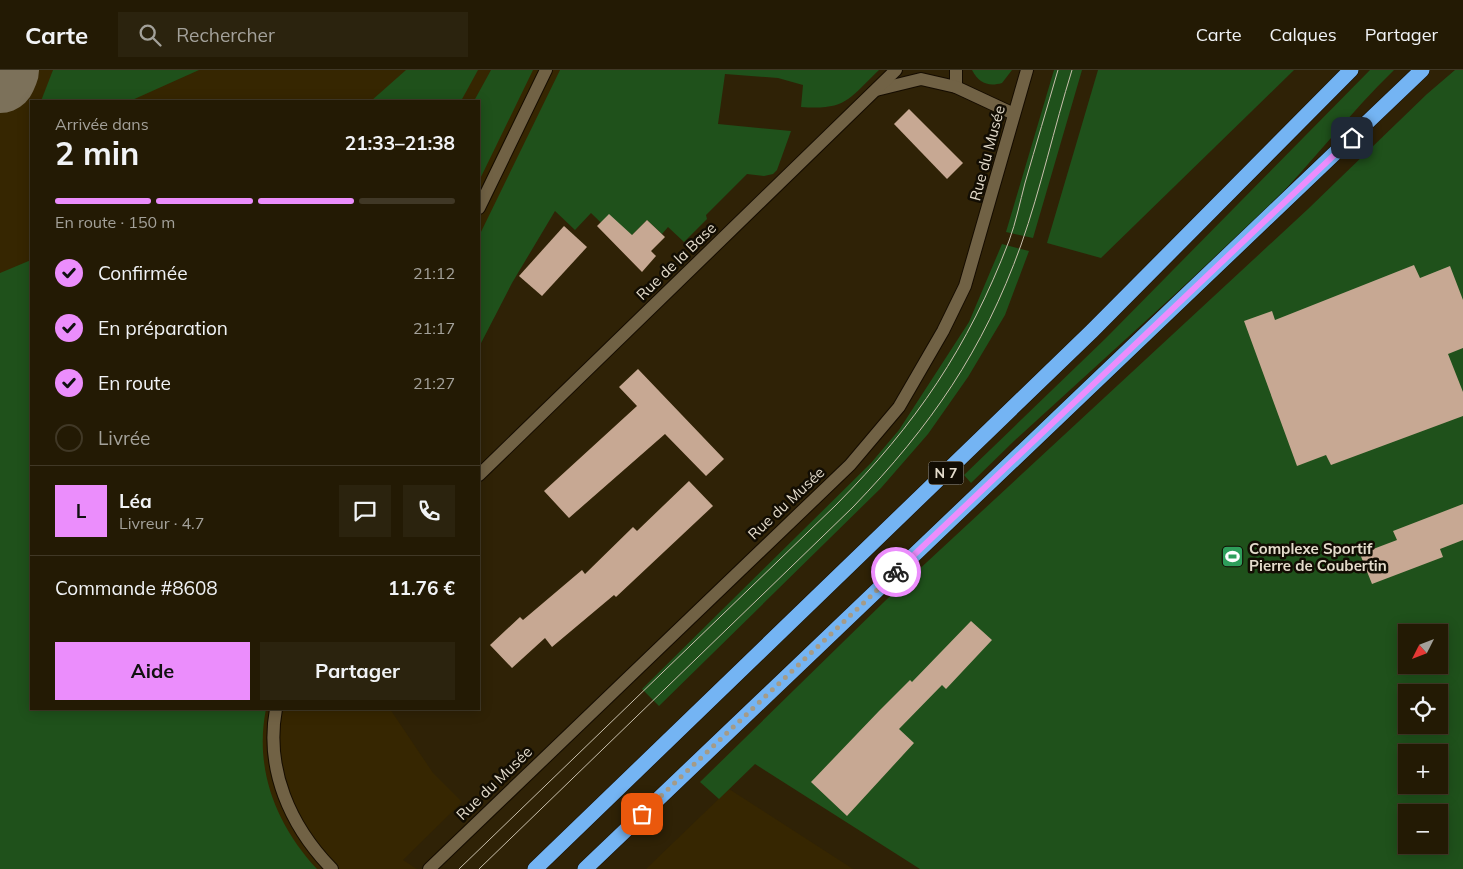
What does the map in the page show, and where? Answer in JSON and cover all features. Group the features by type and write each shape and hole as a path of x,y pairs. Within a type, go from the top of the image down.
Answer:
{"highway":[{"name":"N 7","path":"535,869 1078,345 1350,70"},
{"name":"N 7","path":"585,869 764,696 1182,302 1422,70"}],"street":[{"path":"480,206 546,70"},
{"name":"Rue de la Base","path":"480,474 896,70"},
{"path":"956,70 956,87"},
{"name":"Rue du Musée","path":"429,869 684,622 850,465 898,406 943,331 965,286 1027,70"},
{"path":"876,90 921,79 956,87 1014,114"},
{"path":"276,710 274,739 279,784 299,829 312,848 332,869"}],"shaded area":[{"path":"0,70 614,70 480,314 480,100 30,100 30,710 391,710 433,773 462,802 403,860 417,869 0,869"},
{"path":"729,789 853,869 646,869"}],"green space":[{"path":"53,70 199,70 132,100 41,100"},
{"path":"406,70 478,70 462,100 372,100"},
{"path":"491,70 533,70 480,179 480,100 475,100"},
{"path":"560,70 879,70 853,96 845,101 837,105 816,108 801,107 803,85 778,78 725,74 718,124 791,131 777,170 773,174 764,176 747,174 706,215 707,219 684,242 668,227 662,234 647,220 623,244 591,213 575,230 555,211 512,283 480,345 480,234"},
{"path":"972,70 1012,70 1002,83 988,84 981,81"},
{"path":"1054,70 1082,70 1033,238 1006,232"},
{"path":"1098,70 1294,70 1101,258 1047,243"},
{"path":"1370,70 1394,70 1252,224 1014,441 971,483 964,475 1106,338"},
{"name":"Complexe Sportif Pierre de Coubertin","path":"1455,70 1463,70 1463,869 920,869 755,764 719,799 700,782 886,600 1308,209 1427,94"},
{"path":"1002,244 1029,251 1005,315 968,377 928,434 881,488 659,706 642,689 871,463 899,430 969,322"},
{"path":"30,260 30,710 266,710 263,753 272,795 290,834 317,869 0,869 0,273"}],"building":[{"path":"909,109 963,163 947,179 894,124"},
{"path":"609,214 632,235 647,220 665,237 651,251 656,256 642,272 597,226"},
{"path":"564,226 587,247 542,296 519,276"},
{"path":"1414,265 1420,278 1450,266 1463,300 1463,348 1448,354 1463,392 1463,416 1331,465 1326,455 1297,466 1244,321 1272,311 1275,320"},
{"path":"638,369 724,459 706,476 665,434 569,518 544,491 637,406 619,387"},
{"path":"689,481 713,506 616,597 614,595 552,647 545,638 512,668 490,645 520,617 523,620 582,570 585,574 633,527 637,531"},
{"path":"1463,504 1463,540 1440,549 1443,557 1372,584 1360,554 1397,540 1393,531"},
{"path":"971,621 992,640 946,689 942,685 899,729 914,743 847,816 811,782 879,711 910,680 912,682"}],"taxiway":[{"path":"0,77 3,70"}],"tram line":[{"path":"459,869 836,505 865,475 915,414 957,350 993,280 1014,227 1058,70"},
{"path":"479,869 853,507 907,447 952,385 972,353 1006,283 1028,223 1072,70"}],"way so far":[{"path":"642,814 757,702 896,572"}],"place":[{"name":"Complexe Sportif Pierre de Coubertin","path":"1233,557"}],"route":[{"path":"896,572 1182,302 1352,138"}]}
